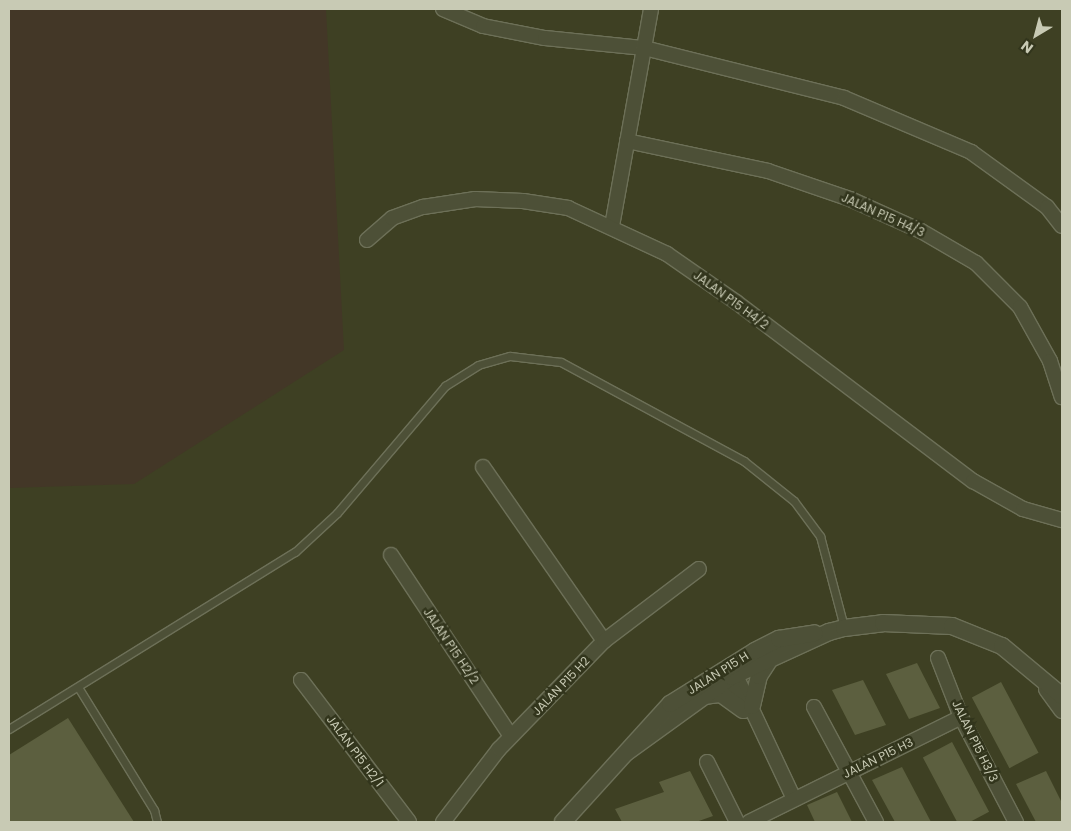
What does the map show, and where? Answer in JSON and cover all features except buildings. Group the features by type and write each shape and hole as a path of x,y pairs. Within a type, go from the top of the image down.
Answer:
{"street":[{"path":"443,9 492,28 545,38 644,48 844,98 971,152 1047,207 1062,226"},
{"path":"612,226 651,9"},
{"name":"JALAN P15 H4/3","path":"627,141 768,170 841,196 921,231 976,263 1020,307 1050,360 1062,397"},
{"name":"JALAN P15 H4/2","path":"367,240 392,218 423,207 475,199 523,201 568,208 612,226 667,254 736,302 973,481 1023,509 1062,520"},
{"path":"483,467 604,641"},
{"name":"JALAN P15 H2/2","path":"391,555 511,736"},
{"name":"JALAN P15 H2","path":"443,822 511,736 604,641 699,569"},
{"name":"JALAN P15 H","path":"563,822 670,704 729,672 779,639 802,633 884,623 952,626 1002,646 1060,692"},
{"name":"JALAN P15 H","path":"627,752 704,696 729,672 770,659 837,630"},
{"name":"JALAN P15 H","path":"1002,646 1050,692 1062,710"},
{"name":"JALAN P15 H3/3","path":"938,658 961,717 1016,822"},
{"path":"748,708 759,676 770,659"},
{"path":"729,672 748,708 790,800"},
{"name":"JALAN P15 H2/1","path":"301,680 409,822"},
{"path":"704,696 721,694 748,708"},
{"path":"814,707 876,822"},
{"name":"JALAN P15 H3","path":"749,822 790,800 961,717"},
{"path":"707,762 737,822"}],"lane":[{"path":"9,729 295,552 337,514 445,386 478,365 510,356 561,362 744,461 794,501 820,536 837,630"},
{"path":"78,687 154,810 157,822"}],"shaded area":[{"path":"9,9 326,9 344,350 134,484 9,488"}]}
